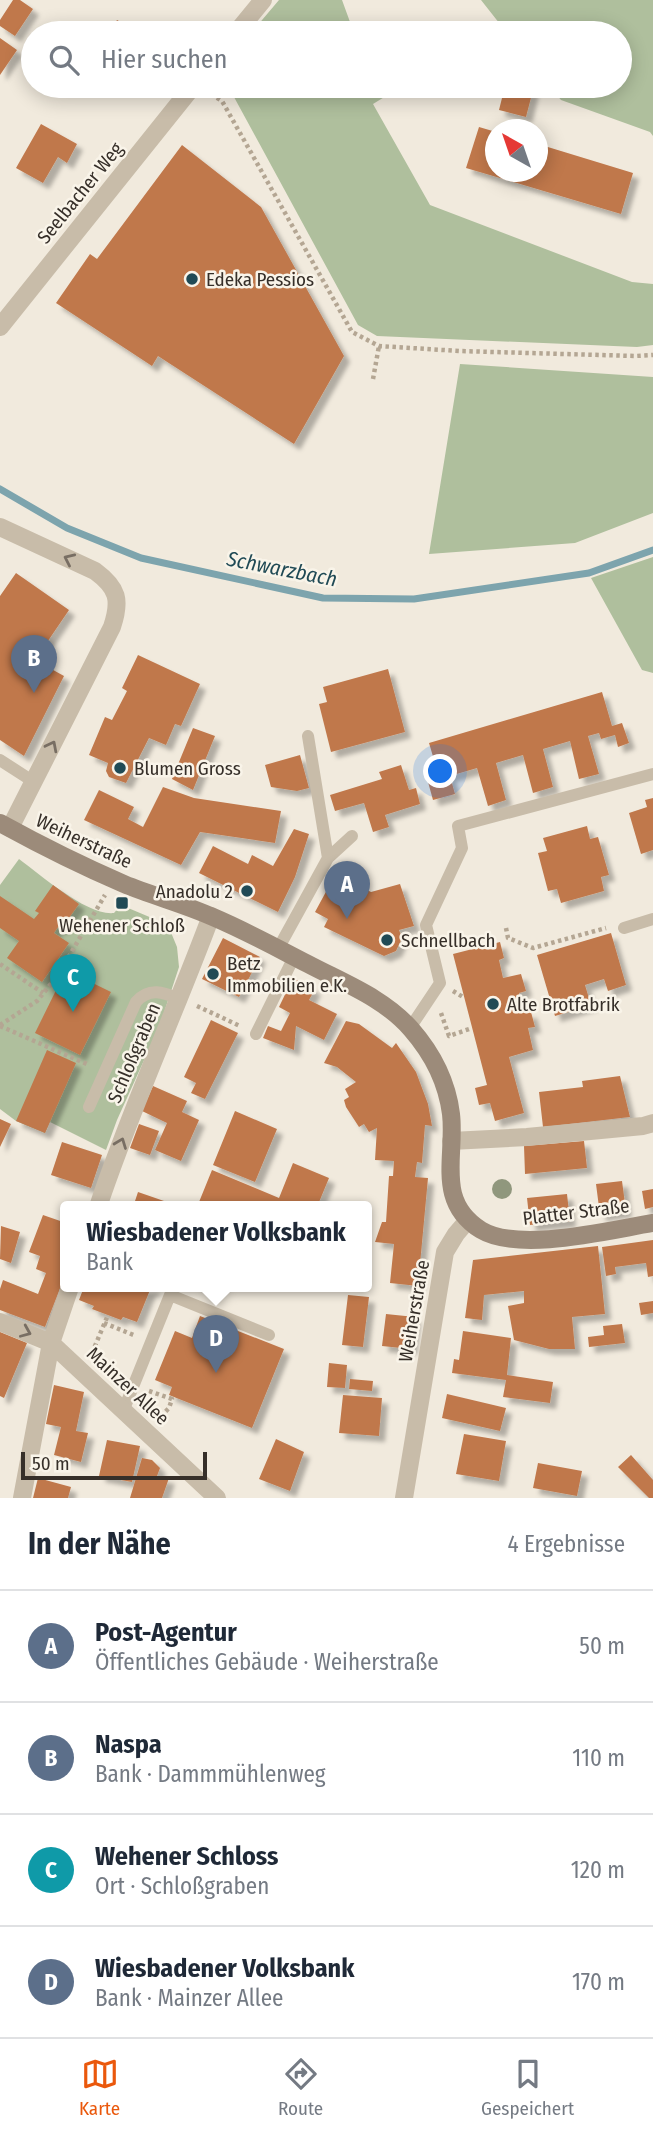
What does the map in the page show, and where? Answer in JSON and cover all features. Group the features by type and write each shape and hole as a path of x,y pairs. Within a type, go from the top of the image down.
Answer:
{"main road":[{"name":"Weiherstraße","path":"5,826 114,879 211,916 370,995 392,1011 425,1047 438,1069 447,1093 452,1141 450,1183 454,1198 468,1220"},
{"name":"Platter Straße","path":"468,1220 491,1235 516,1241 571,1236 653,1223"}],"street":[{"path":"246,21 263,0"},
{"name":"Seelbacher Weg","path":"0,327 183,98"},
{"path":"0,527 95,571 108,581 116,593 118,610 34,782 5,826"},
{"name":"Schloßgraben","path":"100,1201 211,916"},
{"path":"452,1141 527,1137 653,1123"},
{"name":"Weiherstraße","path":"403,1498 445,1252 468,1220"},
{"path":"22,1498 51,1343 68,1292"},
{"name":"Mainzer Allee","path":"0,1322 51,1343 217,1498"}],"lane":[{"path":"308,736 328,858"},
{"path":"0,760 34,782"},
{"path":"410,1028 440,983 426,925 462,848 458,826 653,774"},
{"path":"256,1034 286,953 328,858 352,836"},
{"path":"624,928 653,919"},
{"path":"89,1107 136,1002 151,991 180,999"},
{"path":"124,1409 170,1295 269,1335"}],"path":[{"path":"218,98 222,101 352,332 379,346 459,351 653,355"},
{"path":"373,379 379,346"},
{"path":"0,1026 37,1002 58,975 114,879"},
{"path":"506,928 508,938 533,948 618,925 624,928"},
{"path":"0,964 43,993"},
{"path":"180,999 229,1021"},
{"path":"441,1012 449,1036 472,1028"},
{"path":"0,1026 104,1072"},
{"path":"83,1373 108,1315"},
{"path":"104,1323 152,1343"},
{"path":"146,1430 169,1408 172,1399 146,1390 150,1381"}],"green space":[{"path":"279,0 342,0 350,21 261,21"},
{"path":"481,0 653,0 653,136 650,132 559,98 632,98 632,21 498,21"},
{"path":"235,98 383,98 373,104 430,205 632,282 653,284 653,345 637,347 377,336 358,325"},
{"path":"460,364 653,377 653,513 575,543 429,554"},
{"path":"653,557 653,673 642,670 591,578"},
{"path":"19,859 65,893 91,908 114,913 121,905 159,921 170,930 177,947 179,967 160,1025 106,1150 50,1122 45,1133 16,1121 0,1109 0,885"}],"building":[{"path":"13,0 20,0 33,9 25,21 21,21 21,27 15,36 0,26 0,20"},
{"path":"0,38 17,50 0,75"},
{"path":"502,98 531,98 526,117 499,110"},
{"path":"41,124 77,144 67,163 58,157 43,183 16,168"},
{"path":"479,127 485,129 485,174 466,168"},
{"name":"Edeka Pessios","path":"182,145 261,207 344,356 294,444 158,356 152,366 56,303 90,254 97,259"},
{"path":"548,147 633,173 621,214 513,182 548,182"},
{"path":"16,573 69,610 35,660 64,676 24,756 0,740 0,596"},
{"path":"138,655 200,684 181,726 175,724 166,745 149,738 126,783 109,777 106,771 108,763 89,755 105,717 112,720 127,691 122,688"},
{"path":"388,669 405,732 331,752 319,704 327,702 323,687"},
{"path":"602,692 612,726 622,723 629,743 618,747 615,735 601,739 599,733 588,736 599,774 579,779 570,741 543,749 553,787 533,793 523,755 496,763 506,800 488,806 477,768 450,776 455,794 433,800 428,782 440,780 429,743"},
{"path":"193,728 215,736 193,790 172,779"},
{"path":"300,755 309,788 297,791 271,787 265,765"},
{"path":"401,765 409,790 416,788 420,804 385,815 389,827 373,832 364,803 335,811 330,795 382,779 379,772"},
{"path":"163,787 194,798 281,811 275,843 200,832 181,865 84,820 99,790 134,807 128,819 143,827"},
{"path":"653,798 653,850 641,854 629,813 647,807 645,800"},
{"path":"587,826 590,839 598,837 609,875 601,877 604,891 561,903 557,889 548,891 538,853 547,851 543,838"},
{"path":"294,829 309,834 295,877 278,912 199,873 213,846 248,864 252,855 273,866"},
{"path":"334,877 371,892 400,884 414,926 399,930 402,938 396,951 384,956 324,927 328,919 315,912"},
{"path":"53,885 79,904 61,929 58,927 54,933 69,943 42,982 7,958 19,941 0,928 0,896 34,919 39,913 35,911"},
{"path":"611,933 626,985 608,991 604,979 585,985 591,1005 555,1016 537,955"},
{"path":"223,938 260,957 239,997 202,979"},
{"name":"Alte Brotfabrik","path":"500,942 504,958 499,960 503,978 521,974 526,991 519,993 524,1013 531,1012 535,1027 528,1028 533,1050 509,1057 524,1113 495,1121 490,1103 479,1105 475,1088 487,1085 453,954"},
{"name":"Wehener Schloß","path":"66,970 111,992 80,1055 35,1033"},
{"path":"293,978 315,989 309,1000 337,1014 324,1040 296,1026 294,1050 263,1038 268,1026 281,1031 290,1013 279,1007"},
{"path":"211,1020 238,1033 205,1099 191,1093 196,1083 184,1077"},
{"path":"346,1021 359,1024 392,1048 396,1043 416,1072 428,1104 432,1126 425,1125 422,1163 417,1162 415,1177 428,1178 418,1286 390,1283 394,1244 375,1242 382,1222 386,1222 389,1176 393,1176 394,1161 375,1160 377,1128 369,1132 364,1124 359,1127 346,1107 344,1100 349,1097 345,1089 356,1082 337,1067 324,1063"},
{"path":"47,1050 76,1063 45,1133 16,1121"},
{"path":"620,1076 630,1117 543,1127 539,1092 583,1087 582,1081"},
{"path":"153,1086 187,1101 182,1112 199,1120 181,1161 155,1150 167,1123 142,1111"},
{"path":"235,1111 277,1129 255,1182 213,1165"},
{"path":"0,1119 11,1124 0,1147"},
{"path":"139,1124 159,1131 150,1155 130,1148"},
{"path":"584,1141 587,1168 525,1174 524,1146"},
{"path":"62,1142 102,1155 91,1188 51,1175"},
{"path":"293,1163 329,1178 319,1201 199,1201 212,1170 279,1198"},
{"path":"622,1181 626,1211 600,1215 596,1184"},
{"path":"653,1189 653,1207 645,1209 642,1191"},
{"path":"138,1192 164,1201 135,1201"},
{"path":"567,1194 570,1221 530,1225 527,1198"},
{"path":"43,1215 60,1221 60,1288 45,1327 0,1310 3,1280 38,1294 46,1273 36,1269 40,1256 29,1252"},
{"path":"1,1226 20,1232 11,1263 0,1259"},
{"path":"653,1240 653,1276 648,1277 646,1263 615,1267 616,1274 606,1276 602,1247"},
{"path":"598,1246 605,1314 572,1317 575,1349 549,1349 514,1340 508,1306 524,1303 524,1291 484,1295 482,1320 465,1318 473,1260"},
{"path":"82,1292 149,1292 137,1322 123,1317 121,1320 92,1309 94,1306 79,1300"},
{"path":"348,1295 369,1297 363,1347 342,1345"},
{"path":"653,1301 653,1313 641,1315 639,1303"},
{"path":"386,1314 415,1317 411,1349 382,1346"},
{"path":"200,1316 284,1349 252,1428 169,1395 172,1387 155,1380 175,1331 192,1338"},
{"path":"622,1324 625,1343 589,1347 588,1337 604,1335 603,1326"},
{"path":"463,1331 511,1338 507,1375 553,1382 550,1403 503,1397 506,1380 452,1373 454,1359 459,1360"},
{"path":"0,1332 27,1343 4,1398 0,1396"},
{"path":"329,1363 347,1365 345,1388 327,1387"},
{"path":"350,1379 373,1381 372,1391 349,1389"},
{"path":"54,1385 84,1392 76,1431 88,1433 81,1462 54,1455 61,1427 46,1424"},
{"path":"447,1394 506,1408 500,1431 442,1418"},
{"path":"343,1395 382,1398 379,1436 339,1433"},
{"path":"464,1434 506,1441 499,1481 456,1474"},
{"path":"276,1439 304,1452 290,1491 259,1479"},
{"path":"107,1440 140,1446 132,1482 99,1476"},
{"path":"631,1455 653,1480 653,1498 649,1498 618,1467"},
{"path":"142,1458 152,1460 160,1468 157,1476 169,1478 162,1498 130,1498"},
{"path":"538,1463 582,1471 577,1496 533,1488"},
{"path":"38,1478 71,1487 68,1498 33,1498"}],"waterway":[{"name":"Schwarzbach","path":"0,489 67,528 141,558 323,598 414,599 589,573 653,550"}],"place":[{"name":"Edeka Pessios","path":"192,279"},
{"name":"Naspa","path":"34,693"},
{"name":"Blumen Gross","path":"120,768"},
{"name":"Anadolu 2","path":"247,891"},
{"name":"Wehener Schloß","path":"122,903"},
{"name":"Post-Agentur","path":"347,919"},
{"name":"Schnellbach","path":"387,940"},
{"name":"Betz Immobilien e.K.","path":"213,974"},
{"name":"Alte Brotfabrik","path":"493,1004"},
{"name":"Wehener Schloss","path":"73,1012"},
{"name":"Wiesbadener Volksbank","path":"216,1373"}]}
